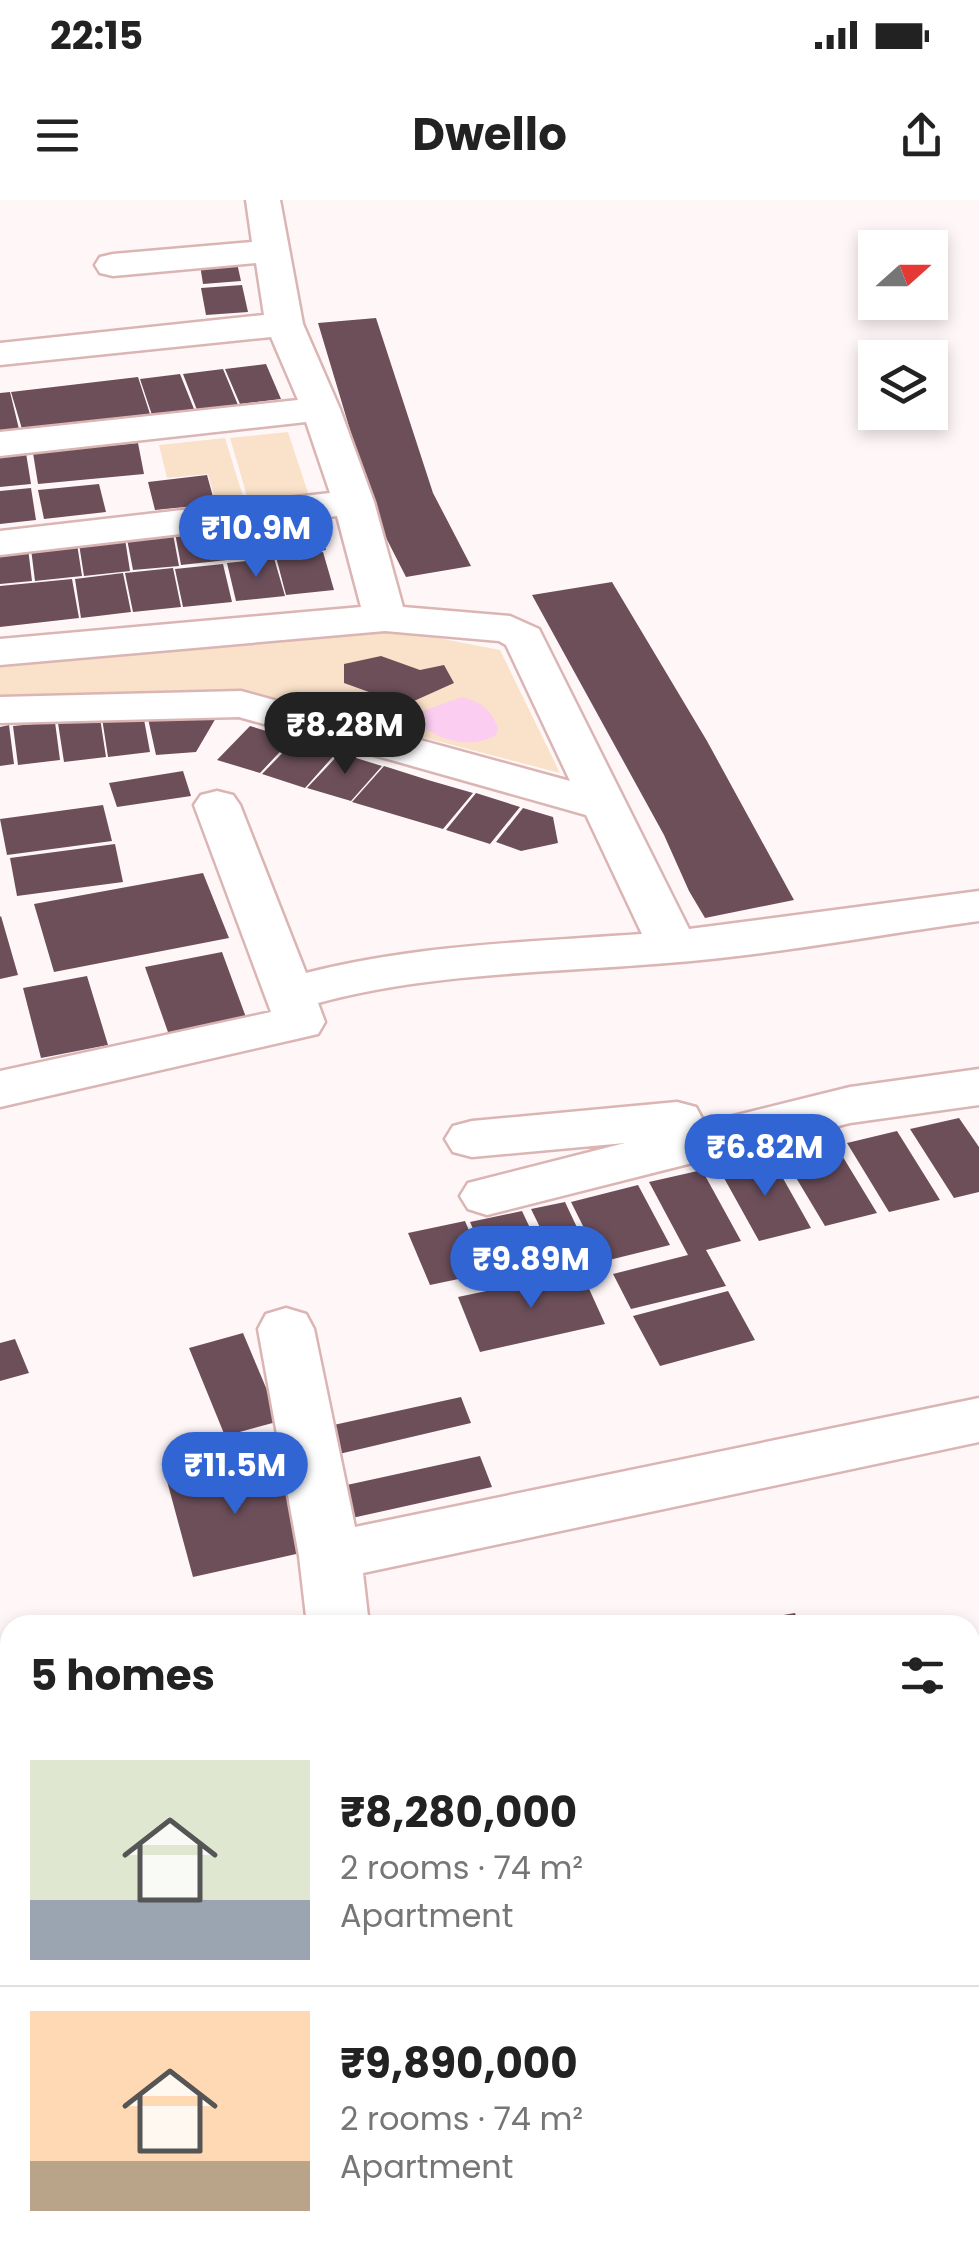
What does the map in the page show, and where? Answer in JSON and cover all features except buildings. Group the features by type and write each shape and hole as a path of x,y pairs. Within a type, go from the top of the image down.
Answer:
{"street":[{"path":"263,200 284,324 354,502 385,618"},
{"path":"113,265 271,251"},
{"path":"0,354 284,324"},
{"path":"0,444 320,408"},
{"path":"0,543 354,502"},
{"path":"0,652 385,618 502,626 524,638 673,947"},
{"path":"0,710 241,704 603,805"},
{"path":"0,1089 300,1022 217,805"},
{"path":"289,994 362,975 428,964 673,947 979,906"},
{"path":"472,1138 850,1105 979,1086"},
{"path":"487,1196 850,1105"},
{"path":"286,1329 330,1556 337,1615"},
{"path":"330,1556 979,1420"}],"shaded area":[{"path":"288,432 309,496 249,503 230,438"},
{"path":"225,438 245,503 217,506 208,474 167,478 159,445"},
{"path":"376,626 500,650 560,773 248,692 0,700 0,665"},
{"path":"462,697 489,712 498,729 495,736 472,742 449,740 409,716"}]}
